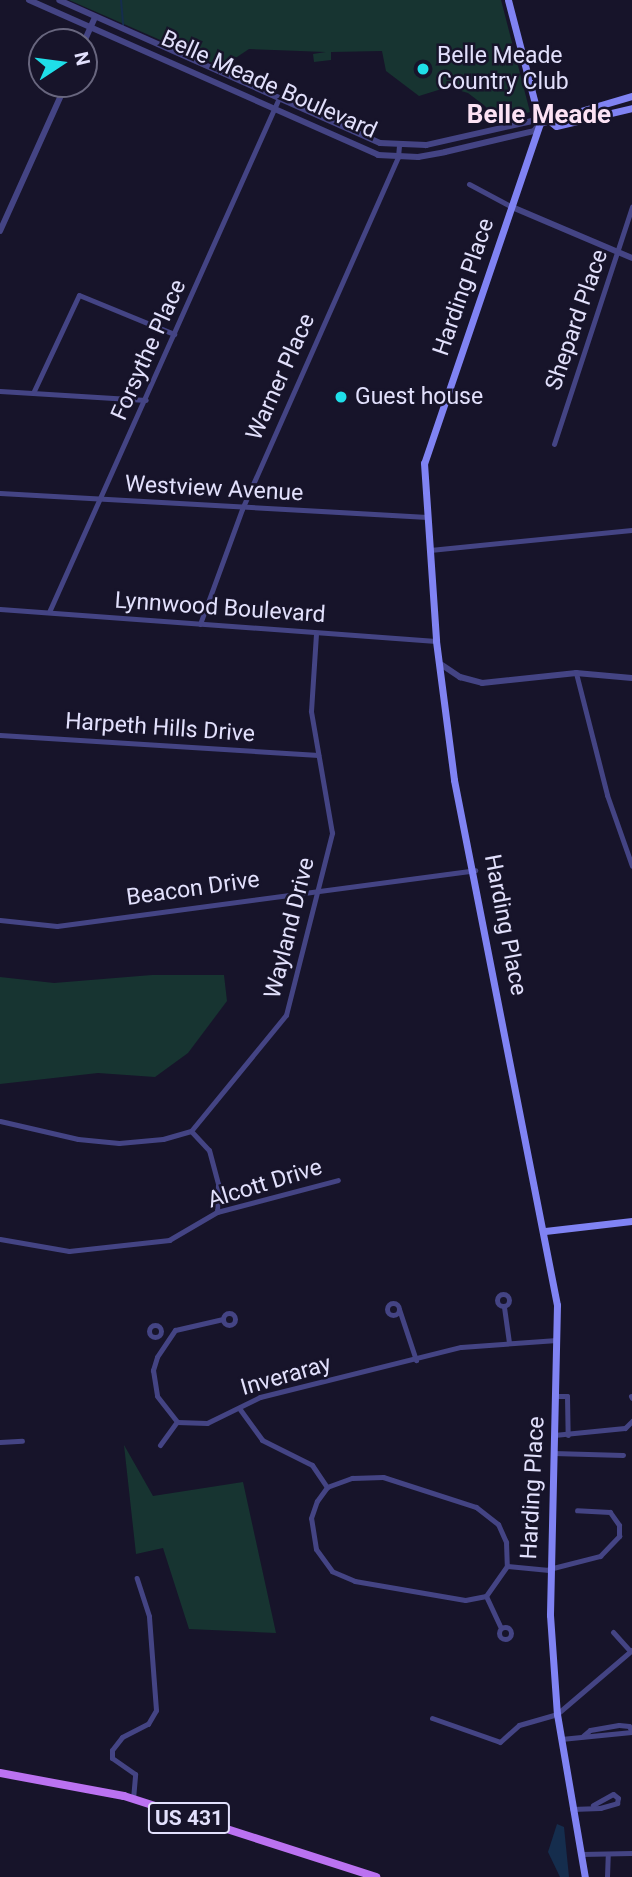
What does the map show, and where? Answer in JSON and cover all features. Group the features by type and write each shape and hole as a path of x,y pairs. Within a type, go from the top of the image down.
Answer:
{"main road":[{"path":"508,0 540,123"},
{"name":"Belle Meade Boulevard","path":"551,122 554,116 632,96"},
{"name":"Belle Meade Boulevard","path":"540,123 551,122 556,126 632,108"},
{"name":"Harding Place","path":"540,123 424,463 436,641 442,665 454,780 475,870 545,1231 559,1340 549,1569 557,1714 585,1877"},
{"path":"545,1231 632,1221"},
{"name":"US 431","path":"0,1773 61,1781 133,1799 376,1877"}],"street":[{"name":"Belle Meade Boulevard","path":"29,0 360,149 398,157 445,152 534,131 540,123 532,121 426,145 399,146 356,135 59,0"},
{"path":"91,27 95,16"},
{"path":"0,232 59,98"},
{"name":"Forsythe Place","path":"49,612 278,100"},
{"name":"Warner Place","path":"200,624 242,509 398,157 399,146"},
{"path":"469,184 512,207 632,258"},
{"name":"Shepard Place","path":"554,444 632,207"},
{"path":"33,393 79,295 174,334"},
{"path":"0,391 146,400"},
{"name":"Westview Avenue","path":"0,494 427,517"},
{"path":"430,550 632,530"},
{"name":"Lynnwood Boulevard","path":"0,609 436,641"},
{"name":"Wayland Drive","path":"191,1131 286,1015 318,889 332,833 310,711 316,633"},
{"path":"442,665 460,677 482,683 576,673 632,678"},
{"path":"576,673 607,795 632,866"},
{"name":"Harpeth Hills Drive","path":"0,736 318,755"},
{"name":"Beacon Drive","path":"0,920 57,926 475,870"},
{"path":"0,1121 78,1139 119,1143 163,1139 191,1131 209,1150 218,1184 217,1212"},
{"name":"Alcott Drive","path":"0,1239 22,1239 53,1250 148,1243 173,1238 217,1212 338,1180"},
{"path":"504,1307 509,1342"},
{"path":"399,1309 416,1360"},
{"path":"160,1445 177,1422 157,1396 153,1370 167,1340 186,1326 223,1319"},
{"path":"160,1335 167,1340"},
{"name":"Inveraray","path":"177,1422 207,1423 260,1397 461,1347 559,1340"},
{"path":"556,1396 567,1396 568,1435"},
{"path":"239,1408 262,1440 312,1465 327,1486"},
{"path":"554,1434 568,1435 625,1428 632,1421"},
{"path":"0,1442 22,1441"},
{"path":"553,1452 623,1455"},
{"path":"383,1477 477,1507 498,1524 506,1542 507,1566 486,1596 465,1600 355,1581 332,1571 316,1549 311,1517 327,1486 352,1478 383,1477"},
{"path":"507,1566 549,1569 600,1556 619,1536 619,1525 610,1512 576,1510"},
{"path":"133,1799 135,1774 112,1758 112,1750 122,1737 148,1724 156,1710 149,1616 137,1578"},
{"path":"486,1596 501,1628"},
{"path":"432,1718 500,1742 519,1725 557,1714 631,1651 613,1632"},
{"path":"561,1739 583,1736 597,1739 632,1732 629,1726 619,1725 590,1730 583,1736"},
{"path":"572,1809 593,1805"},
{"path":"580,1854 632,1853"},
{"path":"607,1877 608,1854"}],"green space":[{"name":"Belle Meade","path":"69,0 501,0 530,112 496,122 485,106 468,93 448,87 419,96 386,71 382,51 331,52 331,60 314,62 313,54 326,52 249,49 222,67"},
{"path":"152,975 224,975 227,1001 188,1053 155,1077 98,1073 0,1084 0,977 54,983"},
{"path":"124,1445 153,1496 243,1482 276,1633 189,1629 163,1548 136,1554"}],"water":[{"path":"557,1824 564,1827 569,1877 560,1877 548,1852"}],"waterway":[{"path":"121,0 123,25"}],"place":[{"name":"Belle Meade Country Club","path":"423,69"},
{"name":"Guest house","path":"341,397"}],"district":[{"name":"Belle Meade","path":"539,115"}]}
